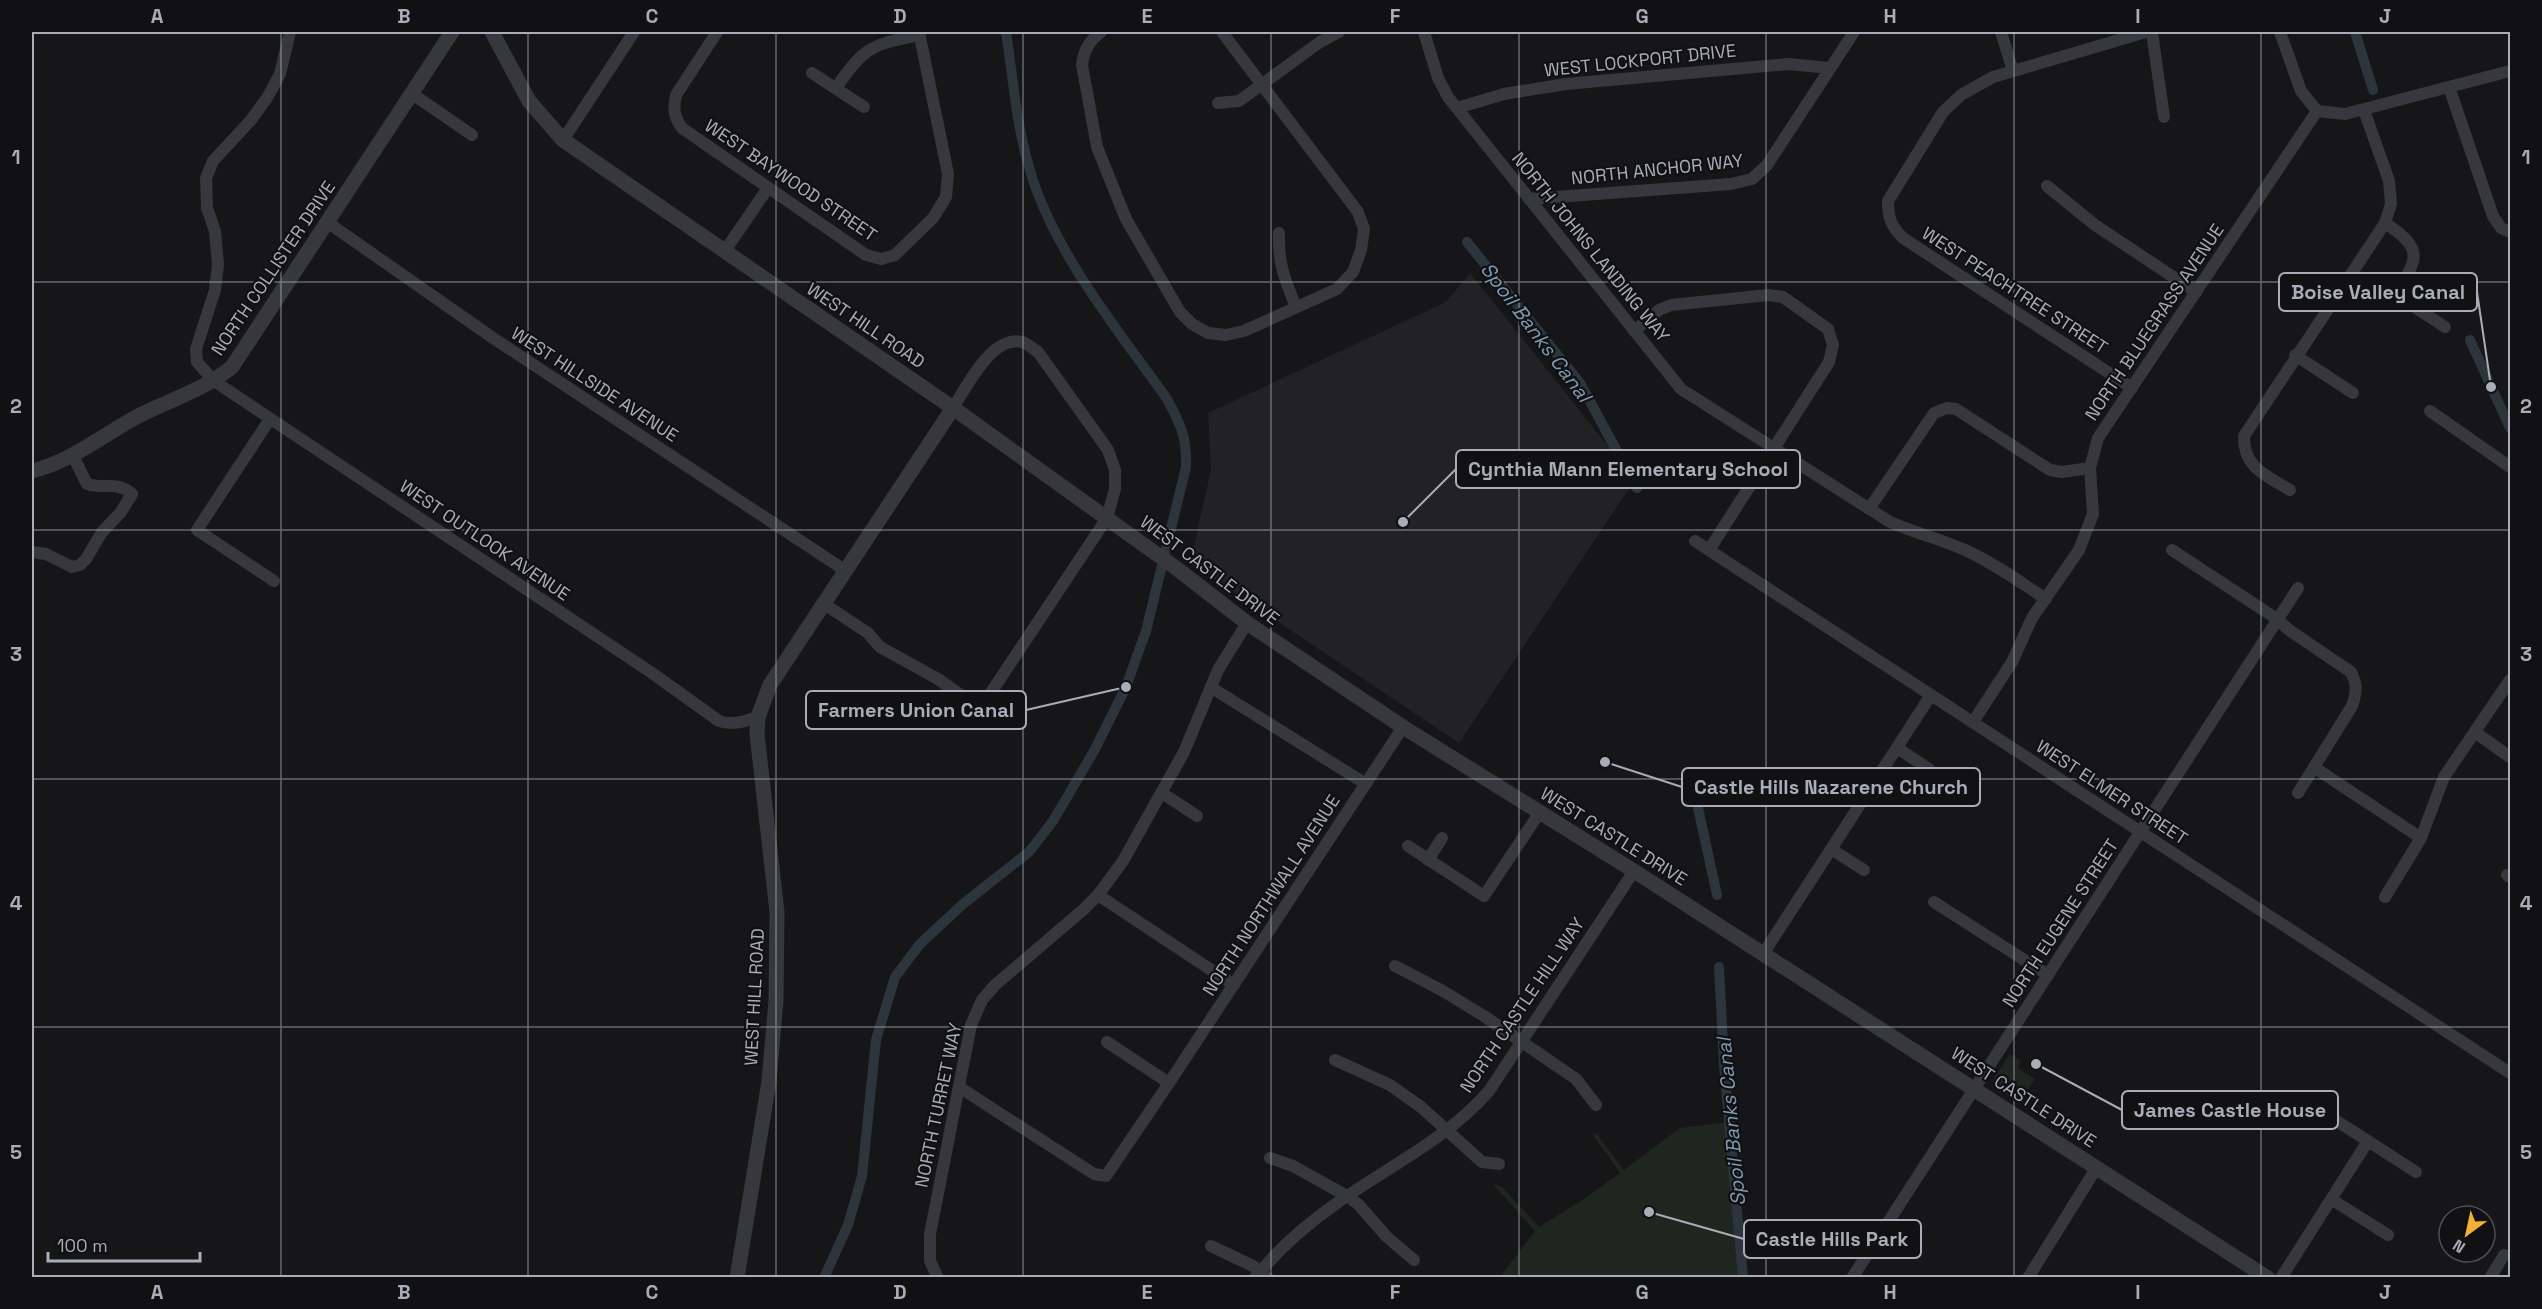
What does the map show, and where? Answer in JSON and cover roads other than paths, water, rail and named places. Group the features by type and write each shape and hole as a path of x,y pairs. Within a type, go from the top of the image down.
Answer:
{"street":[{"name":"WEST OUTLOOK AVENUE","path":"289,32 280,74 267,98 213,161 206,178 207,208 215,231 218,266 215,290 196,349 196,362 214,381 719,720 726,723 738,723 758,717"},
{"name":"NORTH COLLISTER DRIVE","path":"32,471 47,468 73,456 141,415 214,381 232,367 452,32"},
{"name":"WEST HILL ROAD","path":"492,32 529,101 563,140 953,408 770,685 758,717 777,912 776,1001 769,1081 737,1278"},
{"path":"563,140 634,32"},
{"name":"WEST BAYWOOD STREET","path":"717,32 676,95 673,107 675,118 682,128 866,255 881,259 895,255 933,218 946,197 948,174 920,33"},
{"path":"1101,32 1094,37 1083,52 1082,65 1097,147 1126,219 1180,312 1192,324 1208,333 1226,335 1244,331 1337,289 1353,272 1361,250 1364,229 1358,212 1222,32"},
{"path":"1218,103 1239,101 1320,42 1339,32"},
{"name":"NORTH JOHNS LANDING WAY","path":"1424,32 1438,78 1456,108 1681,389 1869,509 1913,532 1963,549 1986,560 2046,599"},
{"name":"NORTH ANCHOR WAY","path":"1529,199 1731,184 1752,179 1767,165 1854,32"},
{"path":"2001,32 2013,71 2146,32"},
{"path":"2152,32 2164,117"},
{"path":"2280,32 2301,91 2317,111 2345,114 2511,71"},
{"path":"836,88 853,64 870,47 920,33"},
{"name":"WEST LOCKPORT DRIVE","path":"1456,108 1504,94 1566,84 1789,64 1829,68"},
{"name":"WEST PEACHTREE STREET","path":"2013,71 1993,77 1961,95 1943,112 1888,201 1888,214 1892,227 1904,238 2132,388"},
{"path":"812,73 864,107"},
{"path":"2450,87 2493,216 2501,228 2511,232"},
{"path":"411,93 472,135"},
{"path":"2290,490 2256,468 2248,460 2243,448 2244,436 2385,223 2391,204 2389,181 2364,110"},
{"name":"NORTH BLUEGRASS AVENUE","path":"1973,722 2012,662 2032,618 2079,550 2093,514 2090,468 2098,438 2317,111"},
{"path":"2047,186 2095,225 2196,292"},
{"path":"724,252 768,188"},
{"name":"WEST HILLSIDE AVENUE","path":"327,222 493,338 846,571"},
{"path":"2385,223 2407,237 2415,257 2412,269 2395,294"},
{"path":"1279,233 1278,256 1281,270 1296,307"},
{"path":"2379,279 2395,294 2445,327"},
{"path":"1634,331 1659,310 1671,304 1768,295 1783,297 1828,329 1833,345 1829,362 1709,550"},
{"path":"824,604 868,633 880,647 938,679 980,709 1107,518 1115,489 1115,470 1108,450 1038,352 1023,342 1005,342 990,354 953,408"},
{"path":"2295,356 2353,393"},
{"name":"WEST CASTLE DRIVE","path":"953,408 1176,568 1246,623 1403,727 1634,871 2268,1278"},
{"path":"1869,509 1934,413 1947,408 1956,409 2050,470 2062,472 2090,468"},
{"path":"2430,411 2511,467"},
{"path":"270,419 197,530 274,581"},
{"path":"32,552 46,554 72,567 80,565 102,532 122,512 132,494 124,487 116,485 99,488 87,483 73,456"},
{"name":"WEST ELMER STREET","path":"1695,541 2511,1073"},
{"path":"2172,550 2277,619 2289,630 2351,672 2356,682 2357,694 2352,706 2298,793"},
{"name":"NORTH EUGENE STREET","path":"1852,1278 2298,588"},
{"name":"NORTH TURRET WAY","path":"938,1278 930,1261 930,1234 971,1024 982,1000 994,985 1098,895 1123,861 1185,752 1226,655 1246,623"},
{"path":"2385,897 2421,838 2444,777 2511,680"},
{"path":"1212,688 1366,784"},
{"path":"1763,954 1931,695"},
{"name":"NORTH NORTHWALL AVENUE","path":"959,1087 1094,1174 1106,1176 1403,727"},
{"path":"2476,733 2511,757"},
{"path":"1897,748 1929,769"},
{"path":"2315,768 2421,838"},
{"path":"1162,793 1197,816"},
{"path":"1408,846 1484,896 1540,812"},
{"path":"1428,860 1442,838"},
{"path":"1831,849 1864,870"},
{"name":"NORTH CASTLE HILL WAY","path":"1261,1275 1306,1226 1347,1196 1447,1131 1471,1112 1489,1091 1634,871"},
{"path":"1098,895 1234,985"},
{"path":"1934,902 2048,975"},
{"path":"1395,966 1484,1016 1576,1079 1596,1105"},
{"path":"1107,1042 1169,1083"},
{"path":"1335,1060 1390,1085 1421,1107 1482,1162 1499,1164"},
{"path":"2326,1114 2416,1172"},
{"path":"2281,1278 2368,1142"},
{"path":"1270,1158 1293,1166 1347,1196 1358,1204 1387,1237 1414,1260"},
{"path":"2028,1278 2097,1167"},
{"path":"2331,1199 2388,1235"},
{"path":"1211,1246 1261,1275"},
{"path":"2490,1278 2504,1255"}],"waterway":[{"path":"824,1278 848,1225 862,1176 876,1040 895,977 920,944 963,904 1029,852 1053,821 1094,751 1126,687 1146,631 1186,467 1182,431 1167,399 1088,288 1053,229 1040,198 1021,134 1006,32"},
{"path":"2355,32 2373,90"},
{"name":"Spoil Banks Canal","path":"1467,242 1580,383 1637,488"},
{"path":"2470,340 2510,428"},
{"path":"1698,808 1717,895"},
{"name":"Spoil Banks Canal","path":"1719,967 1724,1064 1743,1278"}],"place":[{"name":"Boise Valley Canal","path":"2491,387"},
{"name":"Cynthia Mann Elementary School","path":"1403,522"},
{"name":"Farmers Union Canal","path":"1126,687"},
{"name":"Castle Hills Nazarene Church","path":"1605,762"},
{"name":"James Castle House","path":"2036,1064"},
{"name":"Castle Hills Park","path":"1649,1212"}]}
